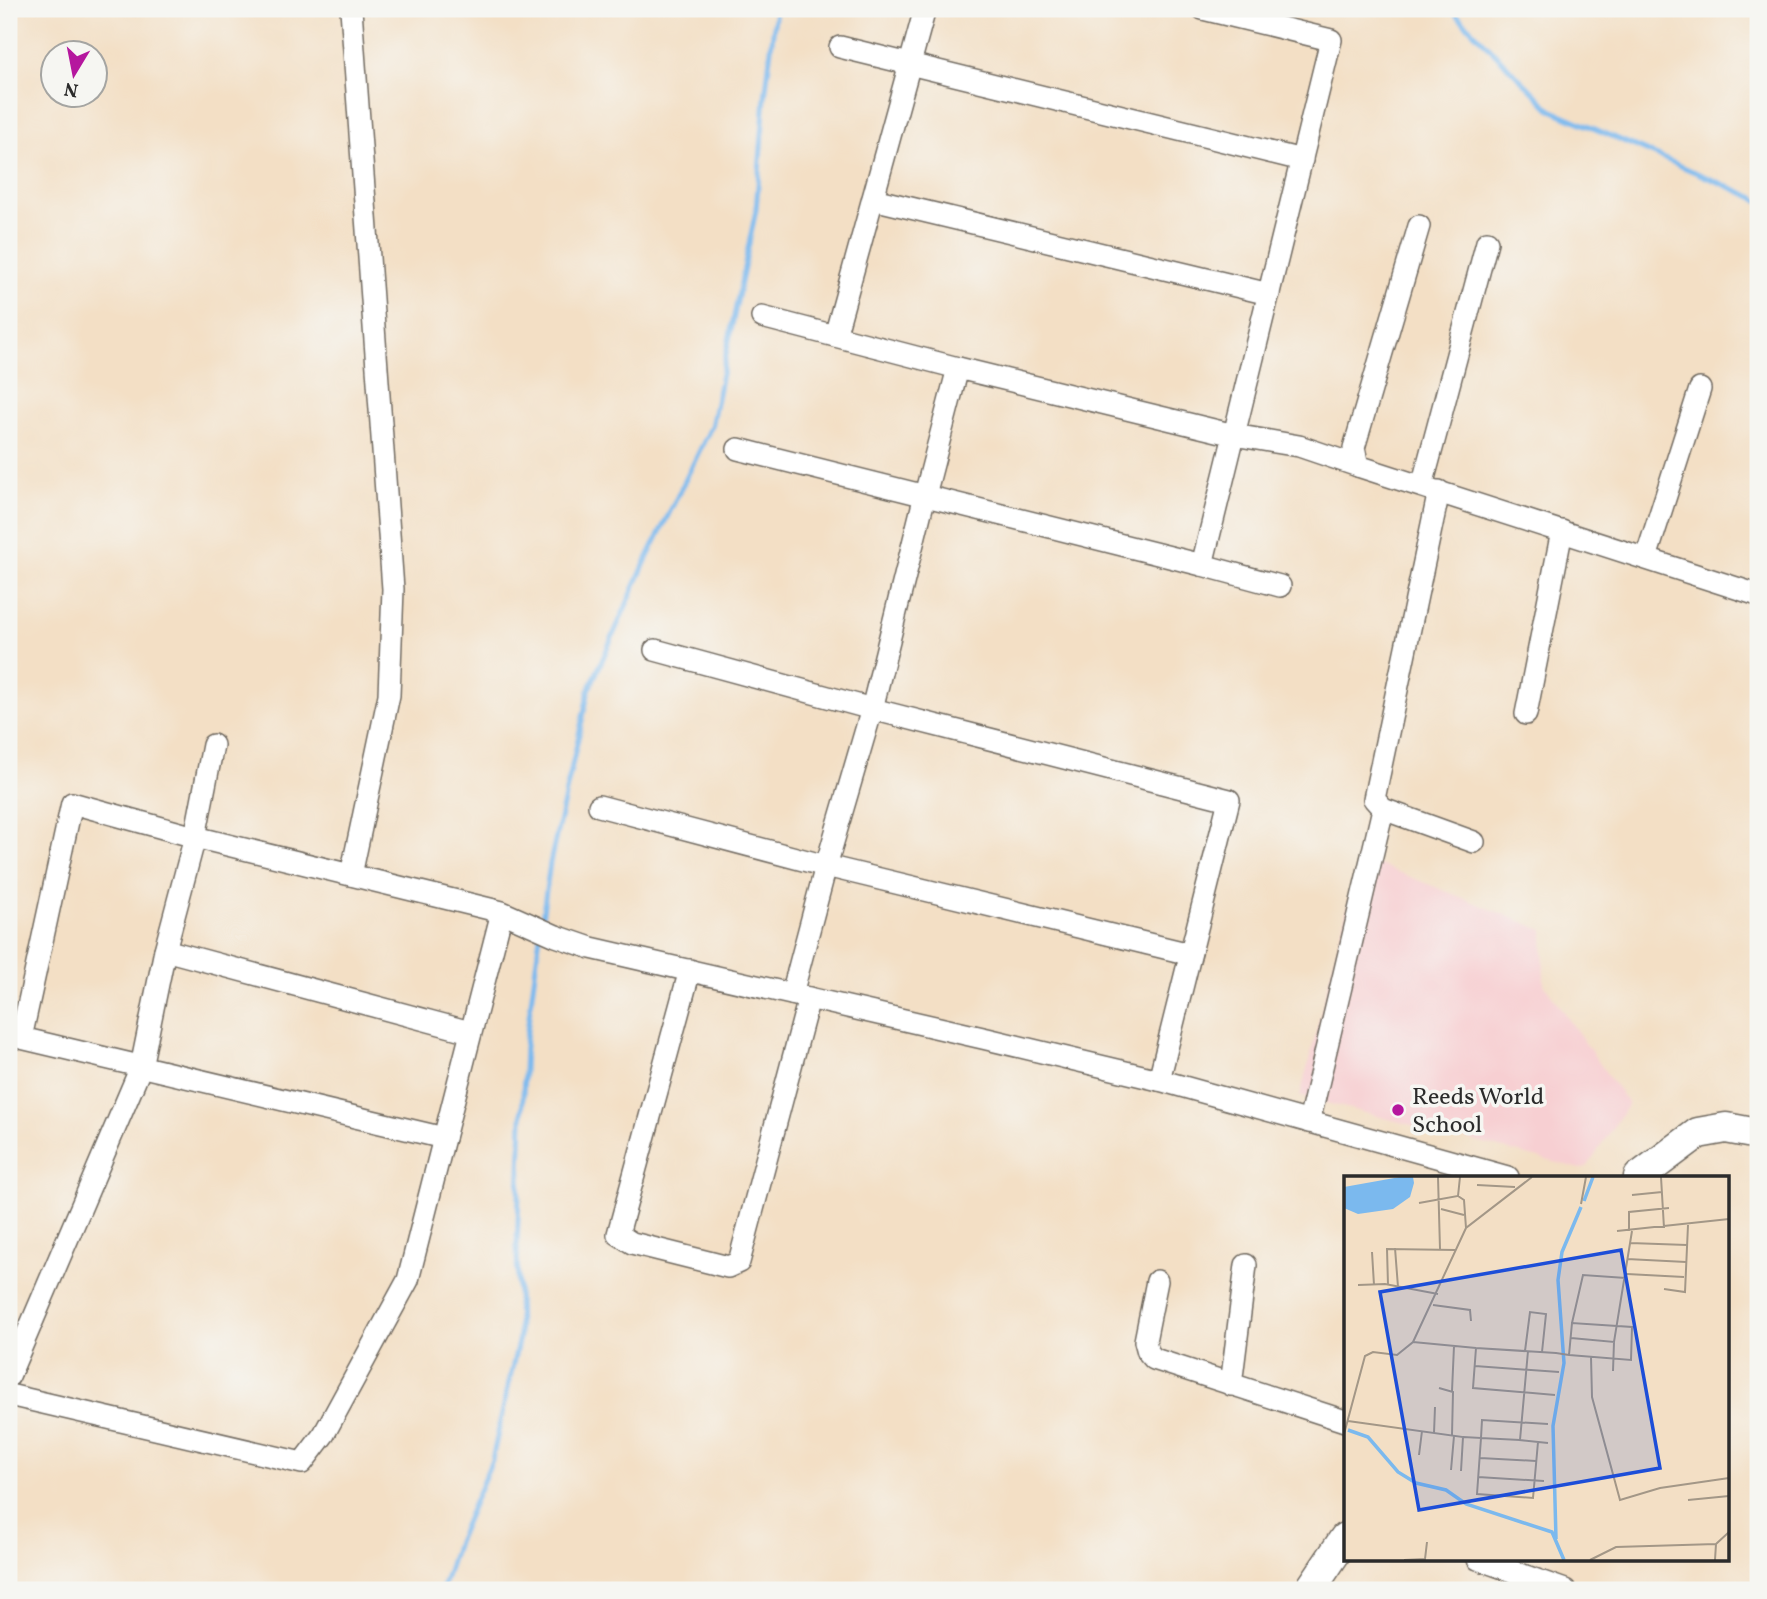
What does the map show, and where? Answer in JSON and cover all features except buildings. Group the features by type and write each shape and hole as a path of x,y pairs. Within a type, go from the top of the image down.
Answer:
{"street":[{"path":"351,9 393,589 389,695 351,876"},
{"path":"835,336 925,9"},
{"path":"1202,565 1331,40 1203,9"},
{"path":"840,47 1302,160"},
{"path":"873,199 1269,294"},
{"path":"1358,466 1354,448 1419,226"},
{"path":"1474,842 1383,809 1374,799 1431,489 1487,242"},
{"path":"762,317 1234,435 1299,446 1758,595"},
{"path":"690,971 618,1234 632,1243 728,1267 739,1262 800,996 826,866 872,709 958,368"},
{"path":"1646,558 1700,389"},
{"path":"738,449 1280,586"},
{"path":"1526,714 1562,531"},
{"path":"654,650 1229,800 1159,1080"},
{"path":"9,1376 141,1066 165,950 195,837 213,745"},
{"path":"443,1138 15,1037 72,803 195,837 502,912 591,948 1159,1080 1504,1176"},
{"path":"599,806 826,866 1190,954"},
{"path":"1309,1122 1383,809"},
{"path":"9,1395 302,1463 324,1434 408,1280 502,912"},
{"path":"165,950 470,1032"},
{"path":"1640,1176 1698,1133 1726,1128 1758,1134"},
{"path":"1231,1385 1246,1265"},
{"path":"1157,1281 1145,1341 1153,1359 1344,1421"},
{"path":"1310,1590 1344,1539"},
{"path":"1481,1560 1565,1590"}],"shaded area":[{"path":"1360,857 1543,930 1544,984 1628,1104 1588,1166 1581,1169 1300,1096"}],"waterway":[{"path":"541,925 550,863 589,690 645,563 711,427 756,210 765,97 776,9"},
{"path":"1451,9 1551,110 1758,201"},
{"path":"442,1590 457,1542 492,1460 519,1337 517,1246 525,1046 540,935"}],"place":[{"name":"Reeds World School","path":"1398,1110"}]}
